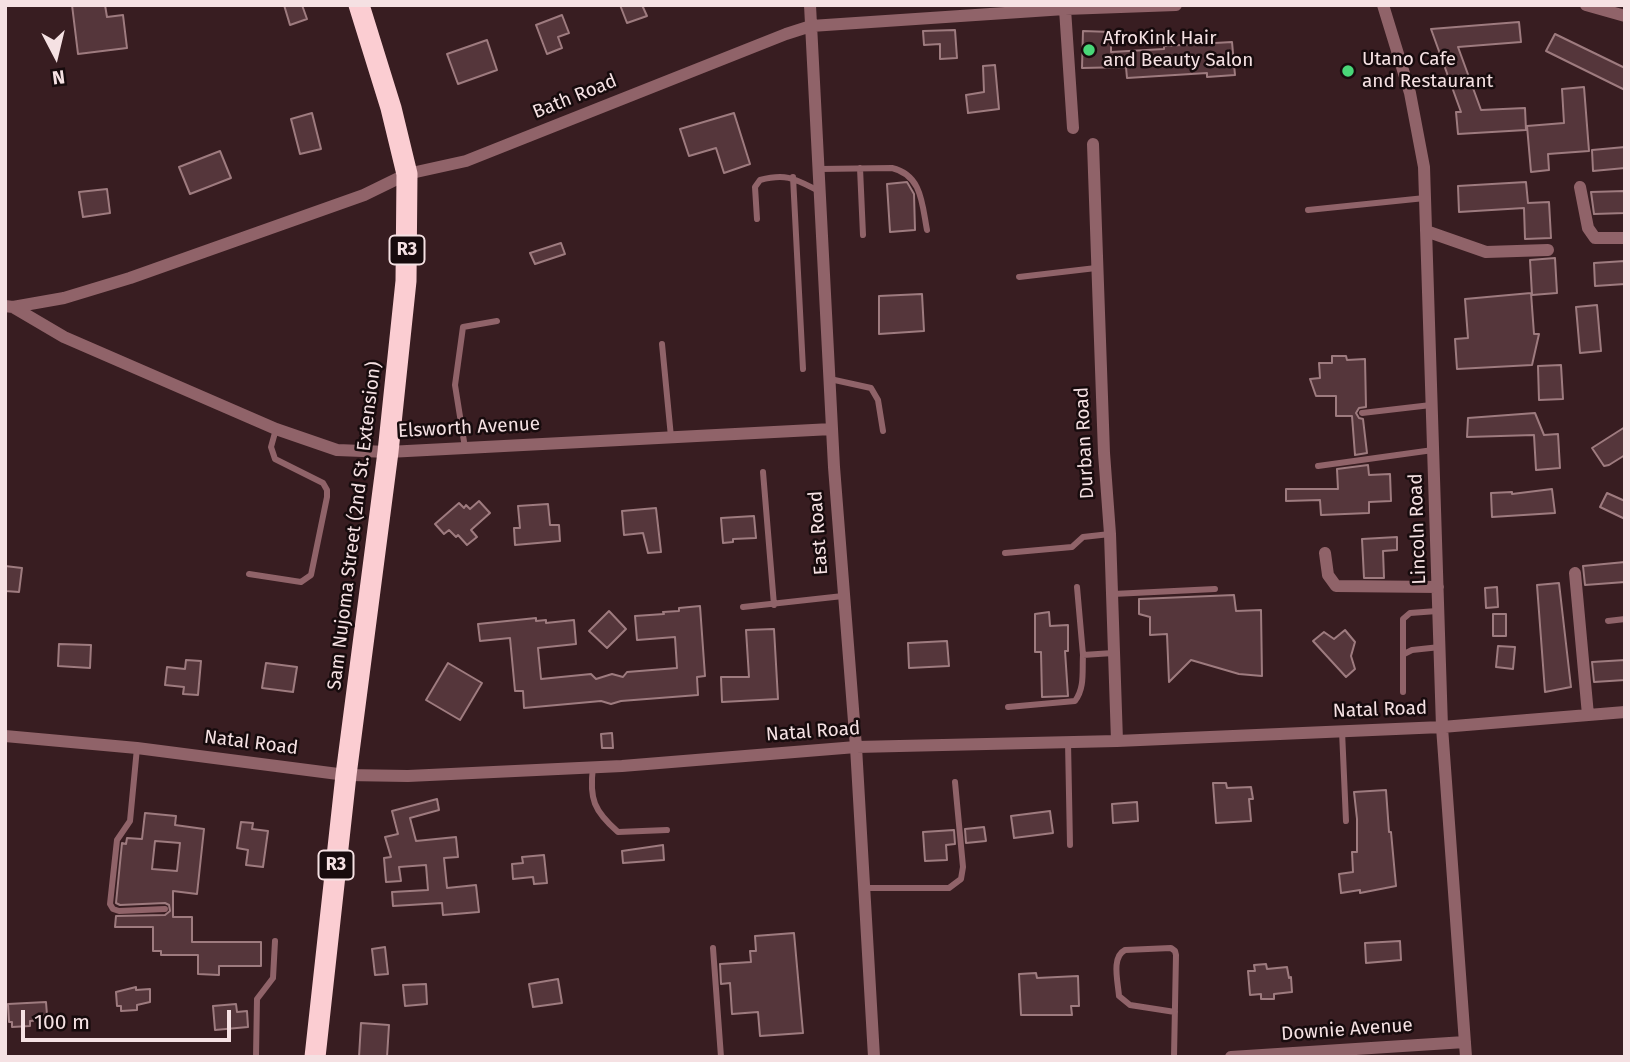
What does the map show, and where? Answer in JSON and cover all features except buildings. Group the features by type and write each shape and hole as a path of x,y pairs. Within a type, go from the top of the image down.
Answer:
{"highway":[{"name":"Sam Nujoma Street (2nd St. Extension)","path":"315,1057 406,281 407,174 391,108 359,5"}],"street":[{"name":"East Road","path":"810,5 832,429 856,747 874,1057"},
{"name":"Bath Road","path":"9,306 64,298 130,278 364,195 407,174 466,161 811,26 1065,9 1176,5"},
{"name":"Lincoln Road","path":"1383,5 1410,93 1424,167 1442,727 1466,1057"},
{"path":"1586,5 1607,8 1625,16"},
{"path":"1065,9 1073,128"},
{"name":"Durban Road","path":"1093,144 1117,741"},
{"path":"1580,187 1588,228 1595,238 1625,238"},
{"path":"1426,230 1486,252 1548,250"},
{"name":"Elsworth Avenue","path":"9,306 64,337 275,429 337,450 388,452 832,429"},
{"path":"1325,553 1328,575 1336,586 1438,587"},
{"path":"1575,573 1588,715"},
{"name":"Natal Road","path":"5,736 137,748 346,775 408,776 593,767 856,747 1117,741 1442,727 1625,712"},
{"name":"Downie Avenue","path":"1231,1057 1465,1042"}],"lane":[{"path":"811,26 821,193"},
{"path":"860,168 863,235"},
{"path":"820,169 892,168 911,175 920,192 927,230"},
{"path":"757,219 755,187 760,180 776,176 793,177 821,193"},
{"path":"793,177 803,369"},
{"path":"1308,210 1425,198"},
{"path":"1019,277 1096,268"},
{"path":"465,448 455,385 463,327 497,321"},
{"path":"662,344 671,437"},
{"path":"830,379 871,388 878,400 883,431"},
{"path":"1362,413 1433,405"},
{"path":"249,574 301,582 311,575 327,498 327,490 323,484 275,459 271,447 275,429"},
{"path":"1318,466 1434,449"},
{"path":"763,472 774,605"},
{"path":"1005,553 1072,547 1083,537 1110,534"},
{"path":"1008,707 1075,701 1079,696 1083,655 1077,587"},
{"path":"1113,594 1215,589"},
{"path":"743,607 843,596"},
{"path":"1403,692 1403,619 1406,615 1439,611"},
{"path":"1608,621 1625,620"},
{"path":"1404,654 1412,650 1440,648"},
{"path":"1083,655 1113,653"},
{"path":"1342,731 1346,821"},
{"path":"1068,742 1070,845"},
{"path":"137,748 130,821 117,840 110,904 113,909 119,911 165,909"},
{"path":"593,767 591,798 604,820 618,832 667,830"},
{"path":"864,888 949,888 961,879 963,867 956,782"},
{"path":"256,1057 257,999 273,978 275,941"},
{"path":"713,948 721,1057"},
{"path":"1174,1057 1175,1012 1175,951 1171,948 1125,950 1119,953 1119,996 1130,1006 1175,1012"}],"place":[{"name":"AfroKink Hair and Beauty Salon","path":"1089,50"},
{"name":"Utano Cafe and Restaurant","path":"1348,71"}]}
